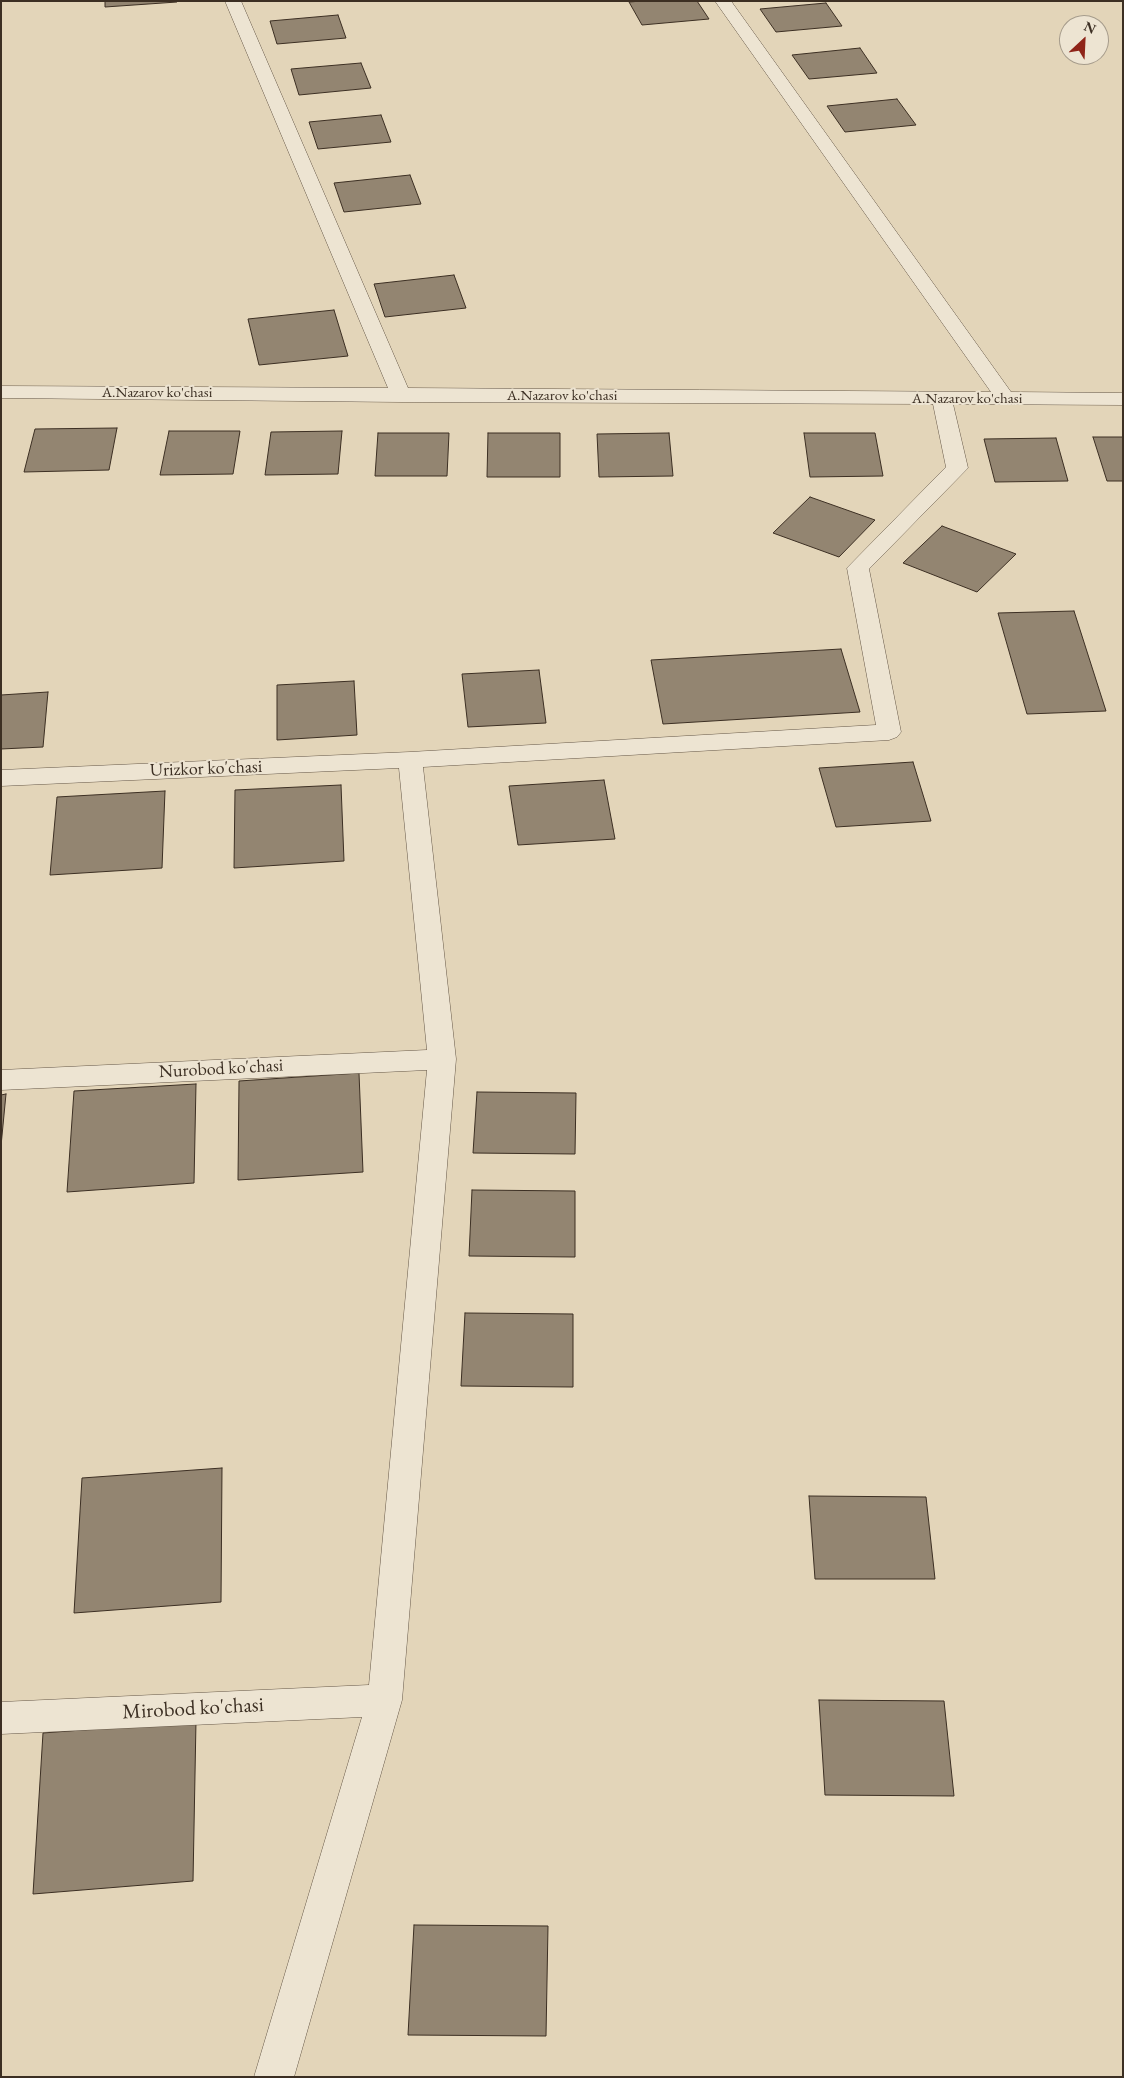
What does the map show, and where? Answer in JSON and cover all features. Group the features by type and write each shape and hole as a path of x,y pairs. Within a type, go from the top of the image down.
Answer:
{"street":[{"path":"232,1 401,396"},
{"path":"723,1 1006,399"},
{"name":"A.Nazarov ko'chasi","path":"1,392 401,396 1123,399"},
{"name":"Urizkor ko'chasi","path":"1,778 410,760 889,732 858,568 957,468 942,398"},
{"path":"274,2077 386,1700 442,1059 410,760"},
{"name":"Nurobod ko'chasi","path":"1,1080 442,1059"},
{"name":"Mirobod ko'chasi","path":"1,1718 386,1700"}],"building":[{"path":"105,1 177,1 177,2 105,7"},
{"path":"697,1 709,19 642,25 629,2"},
{"path":"826,3 842,26 776,32 760,9"},
{"path":"338,15 346,38 277,44 270,21"},
{"path":"860,48 877,73 809,79 792,55"},
{"path":"361,63 371,88 299,95 291,69"},
{"path":"897,99 916,125 845,132 827,106"},
{"path":"381,115 391,142 318,149 309,122"},
{"path":"410,175 421,204 344,212 334,183"},
{"path":"454,275 466,308 385,317 374,284"},
{"path":"334,310 348,356 259,365 248,319"},
{"path":"117,428 109,470 24,472 35,429"},
{"path":"169,431 240,431 233,474 160,475"},
{"path":"342,431 338,474 265,475 271,432"},
{"path":"378,433 449,433 447,476 375,476"},
{"path":"488,433 560,433 560,477 487,477"},
{"path":"669,433 673,476 599,477 597,434"},
{"path":"804,433 875,433 883,476 810,477"},
{"path":"1093,437 1123,437 1123,481 1107,481"},
{"path":"1056,438 1068,481 995,482 984,439"},
{"path":"810,497 875,520 839,557 773,533"},
{"path":"942,526 1016,554 977,592 903,563"},
{"path":"1074,611 1106,711 1027,714 998,613"},
{"path":"841,649 860,712 663,724 651,660"},
{"path":"539,670 546,723 468,727 462,674"},
{"path":"354,681 357,735 277,740 277,685"},
{"path":"48,692 43,747 1,749 1,695"},
{"path":"913,762 931,821 836,827 819,768"},
{"path":"604,780 615,839 518,845 509,786"},
{"path":"341,785 344,861 234,868 235,790"},
{"path":"165,791 162,868 50,875 57,797"},
{"path":"359,1073 363,1172 238,1180 239,1081"},
{"path":"196,1084 194,1183 67,1192 74,1091"},
{"path":"477,1092 576,1093 575,1154 473,1153"},
{"path":"6,1094 1,1146 1,1095"},
{"path":"472,1190 575,1191 575,1257 469,1256"},
{"path":"465,1313 573,1314 573,1387 461,1386"},
{"path":"222,1468 221,1602 74,1613 82,1478"},
{"path":"809,1496 926,1497 935,1579 815,1579"},
{"path":"819,1700 944,1701 954,1796 825,1795"},
{"path":"196,1721 193,1881 33,1894 43,1733"},
{"path":"414,1925 548,1926 546,2036 408,2035"}]}
